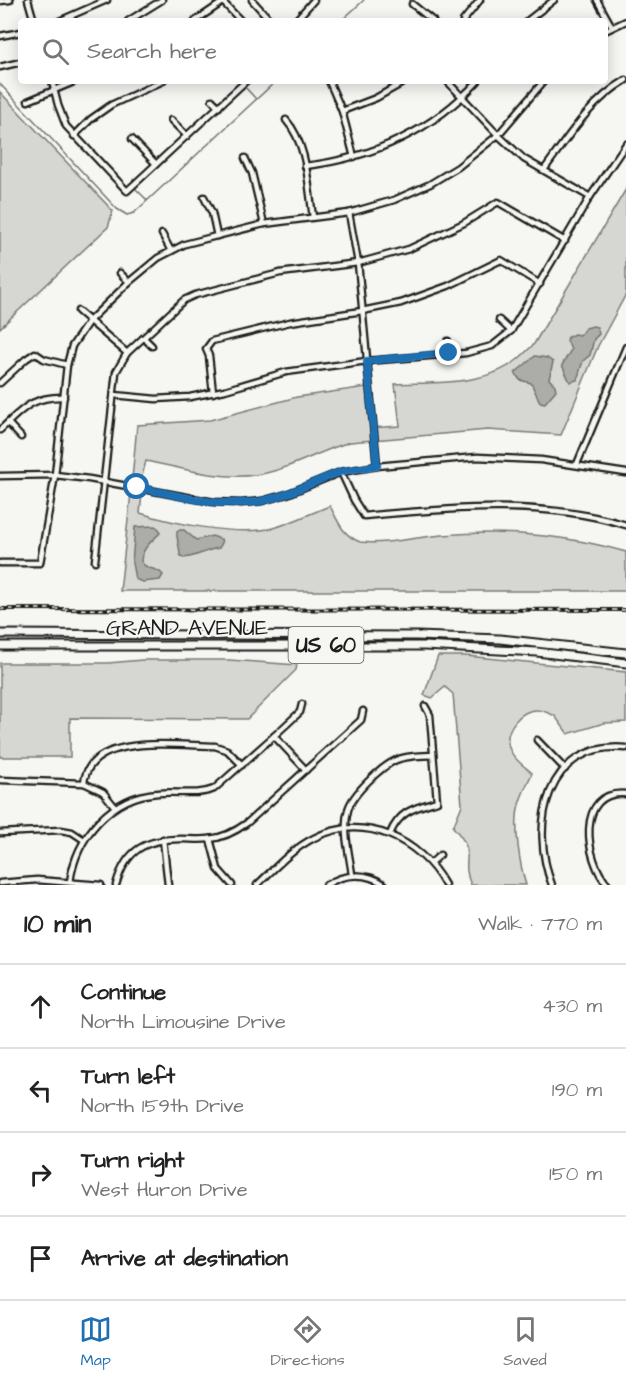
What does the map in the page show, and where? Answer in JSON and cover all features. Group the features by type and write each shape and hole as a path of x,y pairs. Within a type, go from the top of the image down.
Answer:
{"highway":[{"name":"GRAND AVENUE","path":"0,634 429,636 500,639 626,652"},
{"name":"GRAND AVENUE","path":"0,646 424,646 537,652 626,663"}],"street":[{"path":"0,1 10,0"},
{"path":"28,0 33,18"},
{"path":"66,18 107,0"},
{"path":"133,18 162,0"},
{"path":"252,0 268,18"},
{"path":"298,18 314,0"},
{"path":"465,18 480,0"},
{"path":"531,18 554,0"},
{"path":"597,0 607,18"},
{"path":"199,18 222,1 238,18"},
{"path":"412,4 429,18"},
{"path":"608,20 612,27"},
{"path":"608,29 626,21"},
{"path":"0,36 18,33"},
{"path":"0,67 18,63"},
{"path":"544,170 583,117 602,97 626,80"},
{"path":"53,84 66,126 127,191 243,84"},
{"path":"27,100 67,84"},
{"path":"74,136 111,105 156,84"},
{"path":"330,84 342,111 354,158"},
{"path":"342,111 376,98 397,84"},
{"path":"450,84 524,159 590,197"},
{"path":"305,166 354,158 397,141 415,132 463,98 475,84"},
{"path":"0,563 40,563 55,475 67,364 72,346 89,321 129,282 158,258 185,244 264,224 349,213 394,200 430,183 458,167 498,135 541,84"},
{"path":"212,100 219,107"},
{"path":"171,120 188,136"},
{"path":"286,120 299,143 313,217"},
{"path":"132,139 156,164"},
{"path":"114,395 156,399 189,397 213,393 286,372 367,361 466,353 492,346 511,331 590,197 626,144"},
{"path":"245,158 252,173 264,224"},
{"path":"204,197 212,213 217,236"},
{"path":"95,561 116,372 127,353 184,300 195,295 280,273 357,263 409,249 464,223 498,202 565,241"},
{"path":"349,213 357,263 377,466"},
{"path":"162,234 171,250"},
{"path":"213,393 209,356 206,349 212,341 290,322 400,303 438,290 501,260 540,284"},
{"path":"120,273 129,282"},
{"path":"78,311 127,353"},
{"path":"499,320 511,331"},
{"path":"144,338 152,346"},
{"path":"448,341 449,353"},
{"path":"577,464 626,347"},
{"path":"0,383 35,353 44,359 67,364"},
{"path":"0,430 26,406 40,398 64,397"},
{"path":"8,423 21,437"},
{"path":"0,476 55,475 214,501 241,503 262,501 287,494 341,472 377,466 477,457 541,460 626,473"},
{"path":"341,472 364,516 473,507 513,507 555,511 626,525"},
{"path":"70,882 72,865 84,840 97,822 115,807 149,794 208,791 220,785 300,712 302,704"},
{"path":"390,834 396,822 407,812 423,804 437,801 430,715 425,706"},
{"path":"116,885 122,867 132,854 145,844 163,839 210,839 225,835 247,823 361,720 363,711"},
{"path":"274,736 306,770"},
{"path":"537,740 565,769"},
{"path":"84,783 84,777 91,766 105,753 129,745 215,746 227,750 242,765"},
{"path":"99,746 105,753"},
{"path":"552,885 542,834 543,811 551,788 565,769 591,752 610,747 626,748"},
{"path":"352,875 346,818 351,801 385,767 403,758 433,755"},
{"path":"0,780 84,783 102,792 115,807"},
{"path":"606,884 597,870 592,855 589,820 593,809 603,798 626,794"},
{"path":"256,885 306,843 325,833 347,829 367,829 390,834 409,845 431,863 445,885"},
{"path":"0,833 61,830 72,832 84,840"},
{"path":"163,839 168,885"},
{"path":"210,839 218,869 231,885"},
{"path":"431,863 440,855"},
{"path":"326,885 341,877 352,875 370,878 385,885"},
{"path":"0,883 38,880 101,885"}],"shaded area":[{"path":"0,92 113,211 108,227 0,328"},
{"path":"626,189 626,294 598,346 561,435 488,430 350,442 267,473 241,476 200,473 146,461 141,480 132,479 137,425 210,420 297,397 366,387 370,428 400,426 395,384 458,381 490,374 504,368 517,360 534,344"},
{"path":"597,327 599,334 594,339 590,355 583,361 577,380 570,382 562,365 571,350 568,337 574,334 580,335 586,328"},
{"path":"535,356 547,358 553,362 549,379 555,385 556,390 545,403 540,402 531,383 520,380 515,373"},
{"path":"131,493 142,494 140,513 170,521 238,531 269,529 330,506 338,522 349,536 360,542 489,533 535,535 581,541 626,552 626,591 120,591"},
{"path":"155,526 160,533 145,549 141,561 163,575 160,580 142,582 135,579 132,563 135,527"},
{"path":"184,530 196,540 212,536 221,539 222,543 219,548 183,558 180,555 177,537 177,532"},
{"path":"438,656 466,656 626,672 626,722 604,723 568,734 555,716 536,710 520,716 509,732 508,743 511,752 532,773 520,800 517,817 518,847 526,885 471,885 465,844 453,827 462,805 453,694 445,687 432,698 424,695"},
{"path":"142,660 229,660 297,665 296,670 247,719 70,718 70,757 0,757 0,663 108,663"}],"waterway":[{"path":"344,18 364,0"},
{"path":"0,84 117,209 127,215 134,213 273,84"},
{"path":"244,86 256,99"},
{"path":"135,188 147,200"}],"railway":[{"path":"0,609 626,610"}],"route":[{"path":"137,487 214,501 241,503 262,501 287,494 341,472 377,466 367,361 449,353"}]}
